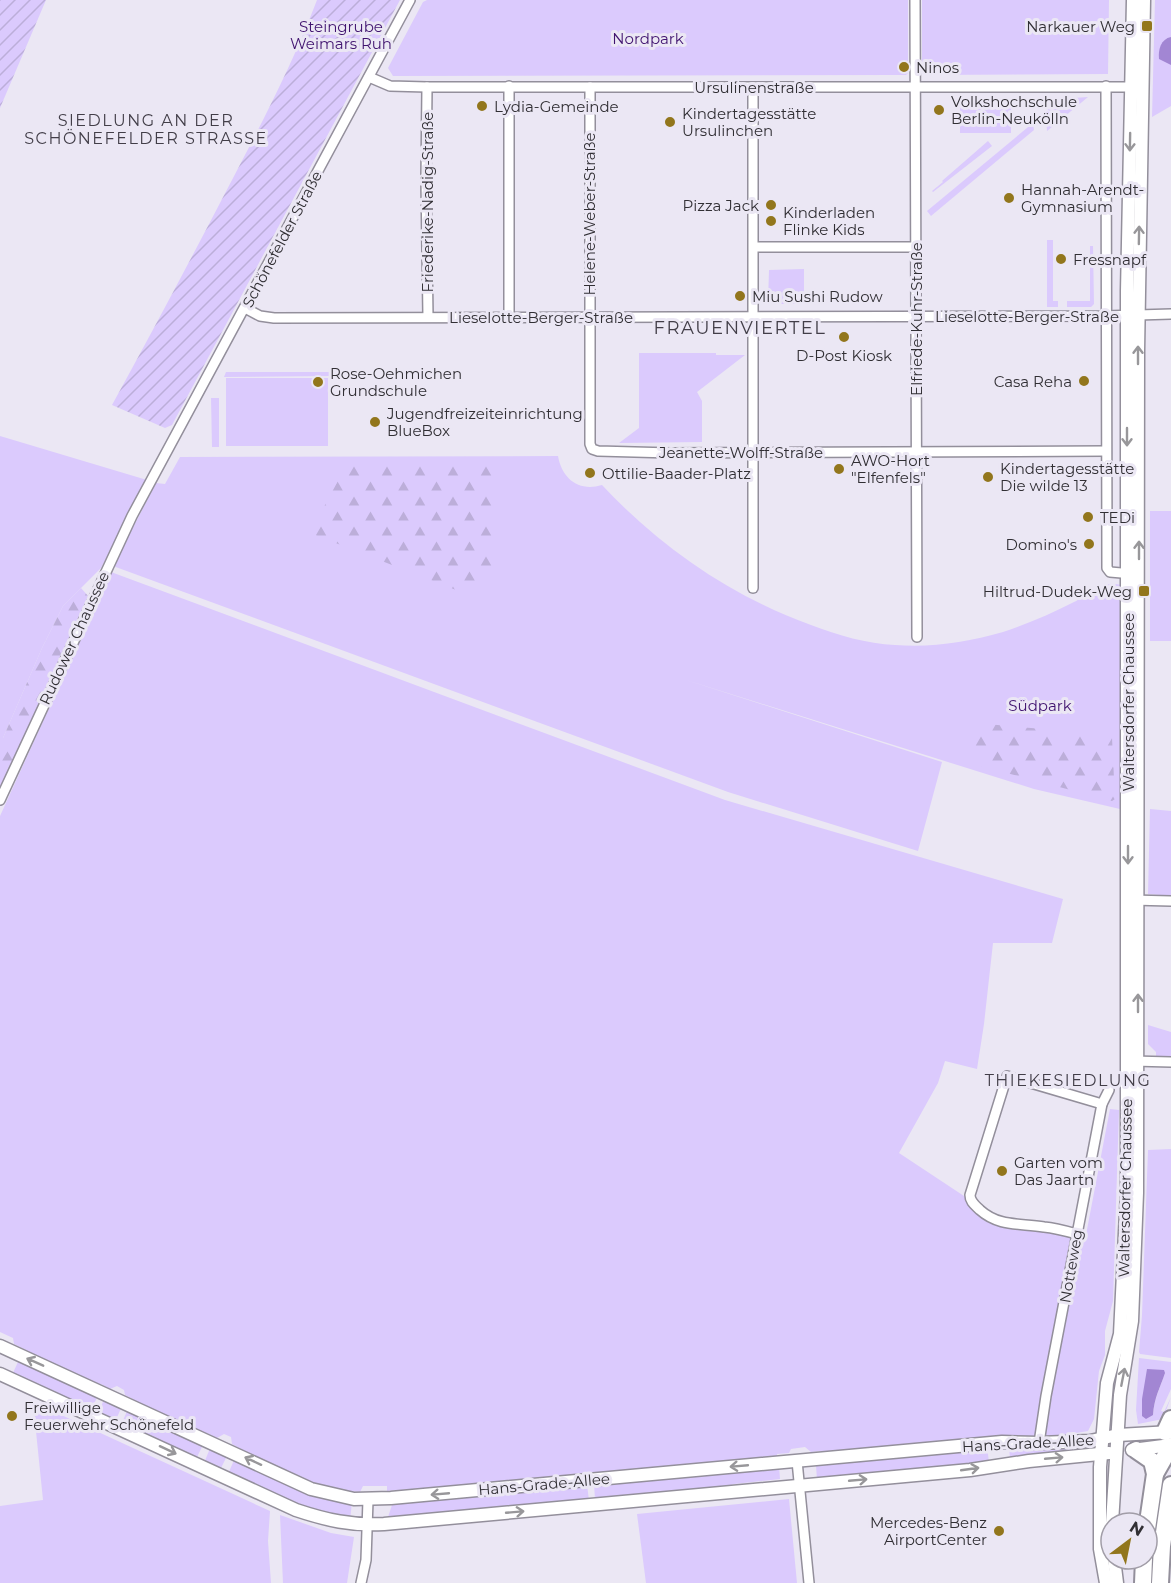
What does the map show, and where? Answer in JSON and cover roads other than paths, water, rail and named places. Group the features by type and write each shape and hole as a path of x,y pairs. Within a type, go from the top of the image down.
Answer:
{"highway":[{"path":"1150,1511 1155,1474 1170,1435"},
{"path":"1137,1450 1152,1461 1155,1474"},
{"path":"1160,1583 1162,1546 1171,1485"}],"street":[{"name":"Schönefelder Straße","path":"154,477 410,0"},
{"name":"Elfriede-Kuhr-Straße","path":"915,0 916,638"},
{"name":"Waltersdorfer Chaussee","path":"1113,1511 1120,1395 1132,1321 1137,1193 1133,1061 1133,315 1136,87 1133,0"},
{"name":"Waltersdorfer Chaussee","path":"1136,87 1144,0"},
{"name":"Ursulinenstraße","path":"369,77 390,86 427,87 1136,87"},
{"path":"508,86 509,317"},
{"path":"1106,86 1107,568 1110,572 1133,574"},
{"name":"Friederike-Nadig-Straße","path":"427,87 428,317"},
{"name":"Helene-Weber-Straße","path":"590,87 590,444 592,449"},
{"path":"753,87 753,588"},
{"path":"754,248 916,247"},
{"name":"Lieselotte-Berger-Straße","path":"245,308 260,316 274,318 1171,314"},
{"name":"Jeanette-Wolff-Straße","path":"592,449 671,453 1106,452"},
{"name":"Rudower Chaussee","path":"0,800 107,566 154,477"},
{"path":"1133,900 1171,901"},
{"name":"Waltersdorfer Chaussee","path":"1106,1583 1099,1528 1101,1455 1107,1383 1119,1342 1121,1325 1133,1061"},
{"path":"1133,1061 1171,1062"},
{"path":"1077,1234 1041,1226 997,1222 988,1217 970,1199 1007,1076 1102,1104"},
{"name":"Notteweg","path":"1039,1443 1046,1395 1102,1104 1109,1090"},
{"name":"Hans-Grade-Allee","path":"0,1346 311,1489 340,1497 368,1500 1002,1442 1039,1443 1118,1436 1170,1435"},
{"name":"Hans-Grade-Allee","path":"0,1374 296,1510 331,1521 368,1525 970,1470 1029,1461 1137,1450 1170,1435"},
{"path":"797,1461 809,1583"},
{"path":"361,1583 366,1560 368,1500"}],"place":[{"name":"Narkauer Weg","path":"1147,26"},
{"name":"Ninos","path":"904,67"},
{"name":"Lydia-Gemeinde","path":"482,106"},
{"name":"Volkshochschule Berlin-Neukölln","path":"939,110"},
{"name":"Kindertagesstätte Ursulinchen","path":"670,122"},
{"name":"Hannah-Arendt- Gymnasium","path":"1009,198"},
{"name":"Pizza Jack","path":"771,205"},
{"name":"Kinderladen Flinke Kids","path":"771,221"},
{"name":"Fressnapf","path":"1061,259"},
{"name":"Miu Sushi Rudow","path":"740,296"},
{"name":"D-Post Kiosk","path":"844,337"},
{"name":"Casa Reha","path":"1084,381"},
{"name":"Rose-Oehmichen Grundschule","path":"318,382"},
{"name":"Jugendfreizeiteinrichtung BlueBox","path":"375,422"},
{"name":"AWO-Hort \"Elfenfels\"","path":"839,469"},
{"name":"Ottilie-Baader-Platz","path":"590,473"},
{"name":"Kindertagesstätte Die wilde 13","path":"988,477"},
{"name":"TEDi","path":"1088,517"},
{"name":"Domino's","path":"1089,544"},
{"name":"Hiltrud-Dudek-Weg","path":"1144,591"},
{"name":"Garten vom Das Jaartn","path":"1002,1171"},
{"name":"Freiwillige Feuerwehr Schönefeld","path":"12,1416"},
{"name":"Mercedes-Benz AirportCenter","path":"999,1531"}],"district":[{"name":"SIEDLUNG AN DER SCHÖNEFELDER STRASSE","path":"146,129"},
{"name":"FRAUENVIERTEL","path":"740,328"},
{"name":"THIEKESIEDLUNG","path":"1068,1080"}],"park label":[{"name":"Steingrube Weimars Ruh","path":"341,34"},
{"name":"Nordpark","path":"648,38"},
{"name":"Südpark","path":"1040,705"}]}
